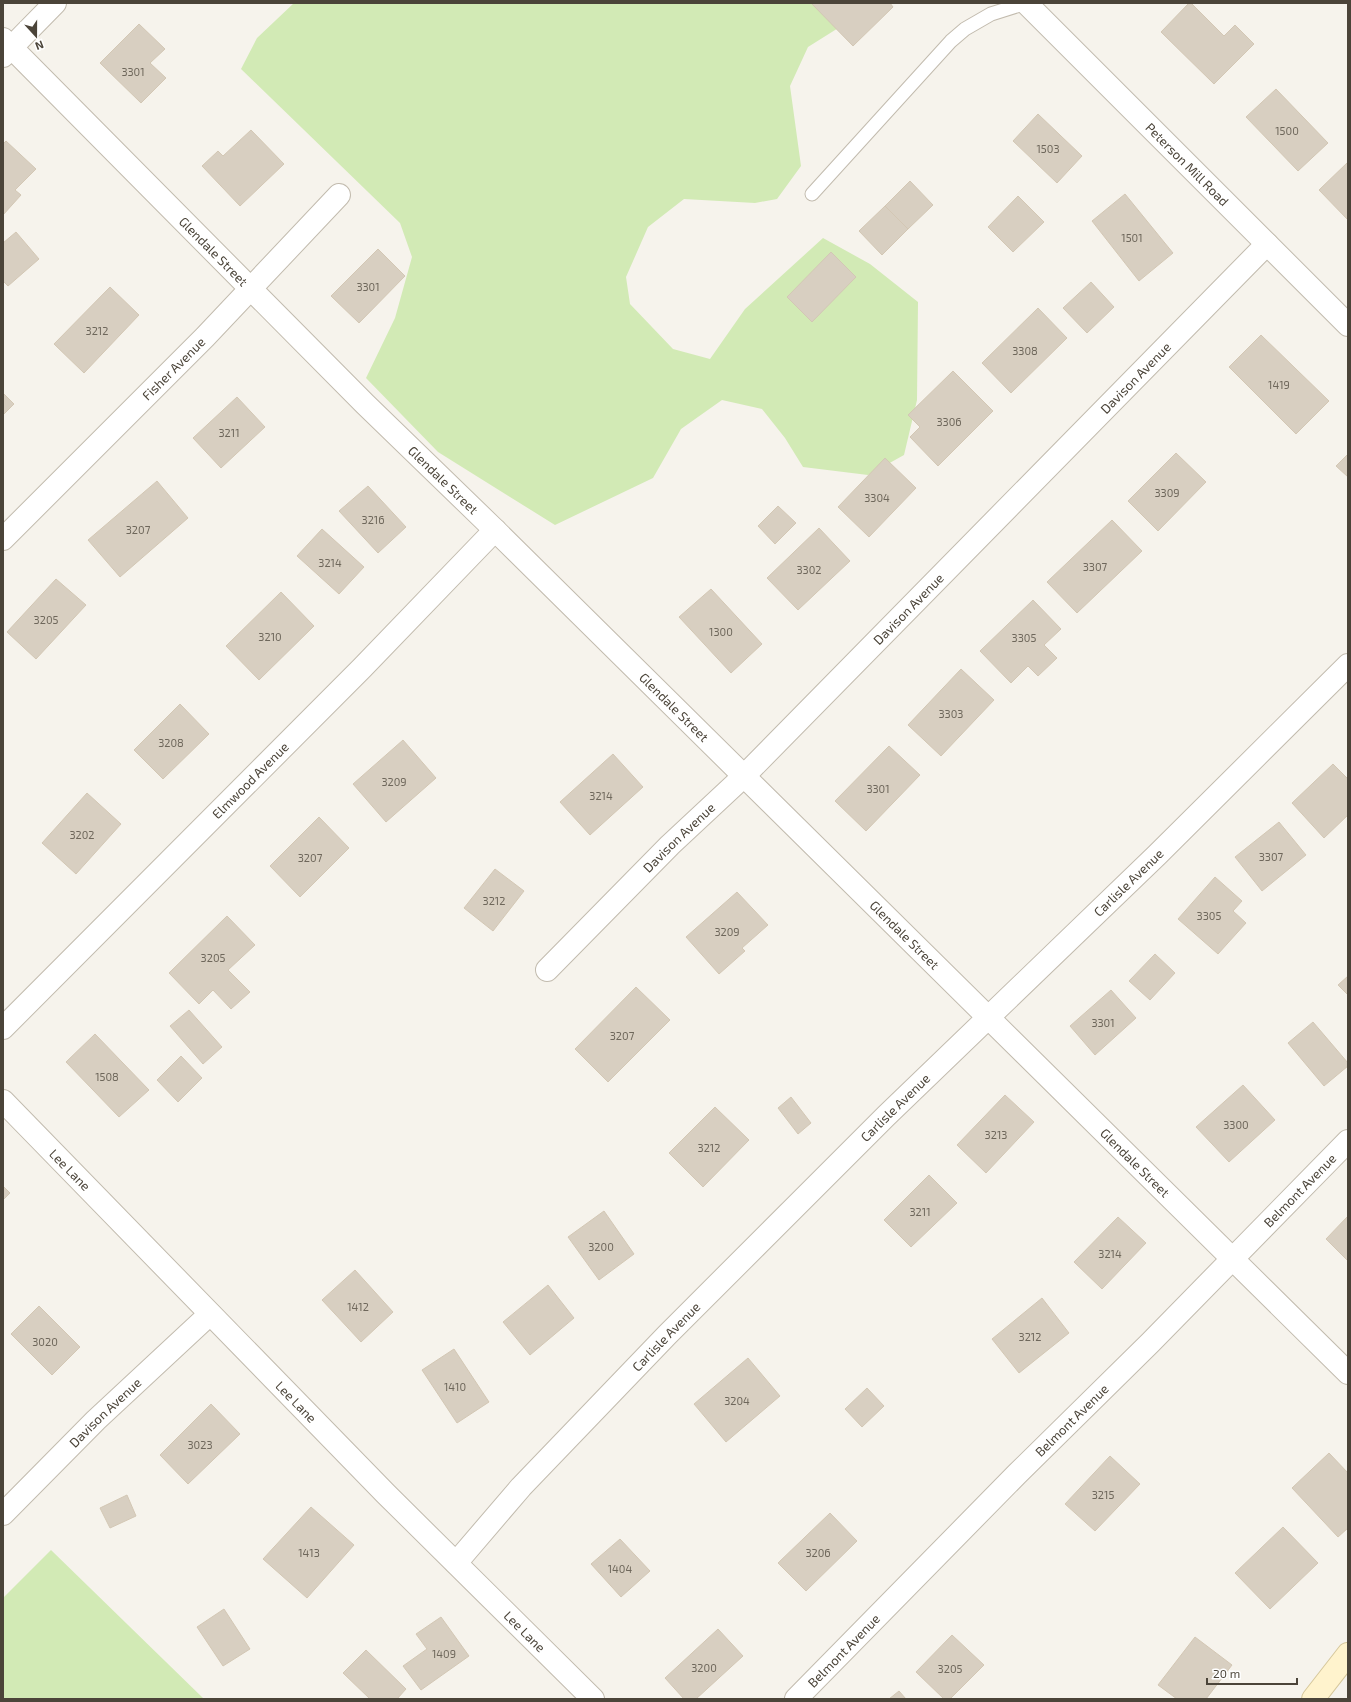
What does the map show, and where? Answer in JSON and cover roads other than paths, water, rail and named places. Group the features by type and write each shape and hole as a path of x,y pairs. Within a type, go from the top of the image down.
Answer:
{"street":[{"path":"6,47 55,3"},
{"name":"Peterson Mill Road","path":"1026,3 1348,325"},
{"name":"Glendale Street","path":"6,47 251,288 365,404 495,530 1348,1373"},
{"name":"Fisher Avenue","path":"3,540 200,342 339,194"},
{"name":"Davison Avenue","path":"547,970 670,845 744,776 1267,244"},
{"name":"Elmwood Avenue","path":"3,1028 362,668 495,530"},
{"name":"Carlisle Avenue","path":"456,1563 521,1487 667,1335 886,1116 1157,855 1348,665"},
{"name":"Lee Lane","path":"3,1101 386,1494 593,1699"},
{"name":"Belmont Avenue","path":"796,1699 1348,1141"},
{"name":"Davison Avenue","path":"3,1514 96,1420 210,1314"},
{"path":"1313,1699 1345,1663"}],"lane":[{"path":"812,194 951,41 965,29 991,14 1026,3"}]}
